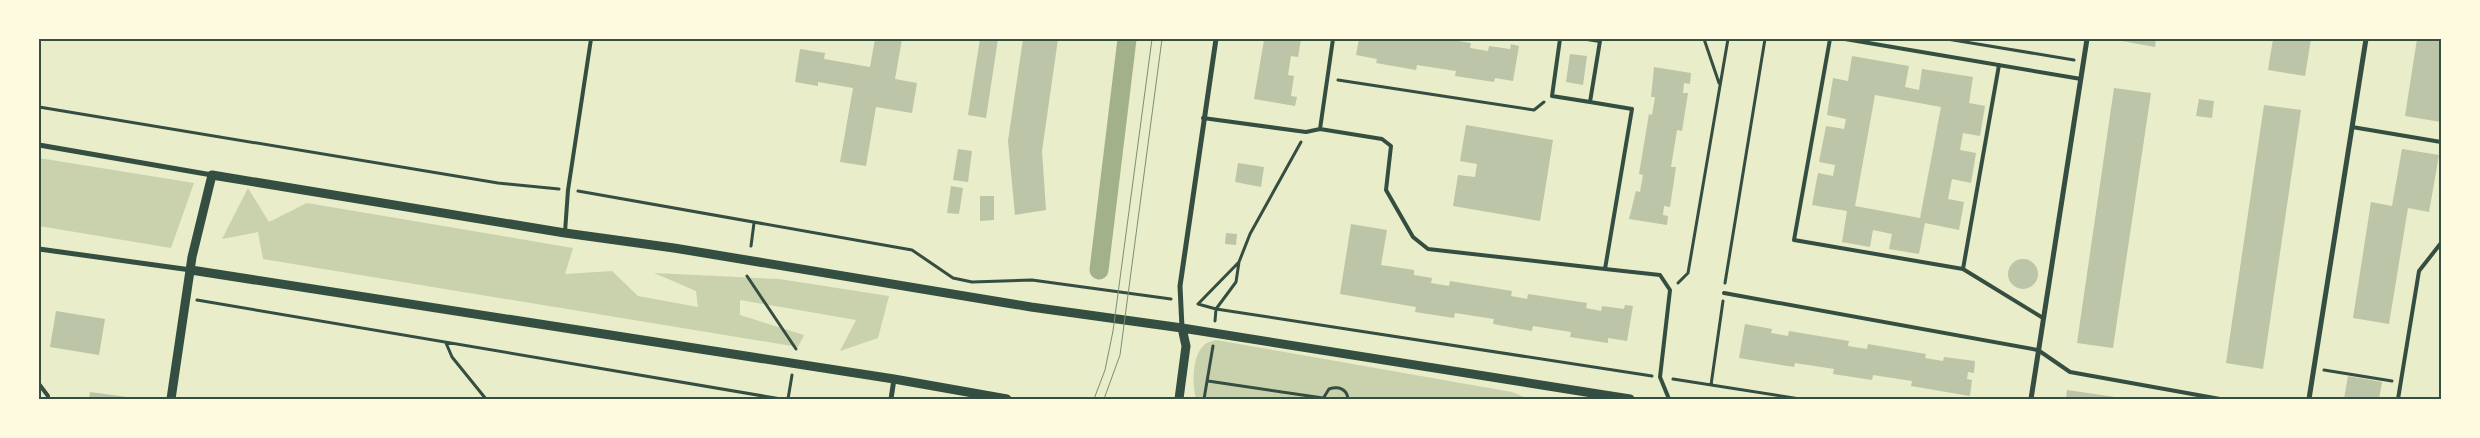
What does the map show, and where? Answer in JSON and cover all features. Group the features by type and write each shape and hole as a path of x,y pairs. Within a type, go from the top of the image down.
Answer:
{"street":[{"path":"1180,399 1186,346 1182,328 1180,286 1216,39"},
{"path":"2030,399 2087,39"},
{"path":"2308,399 2366,39"},
{"path":"39,145 565,233 674,248 1030,307 1182,328 1570,394 1630,399"},
{"path":"171,399 191,270 212,175"},
{"path":"39,249 191,270 894,379 1007,399"},
{"path":"891,399 894,379"}],"lane":[{"path":"565,233 568,190 590,39"},
{"path":"1320,129 1333,39"},
{"path":"1560,39 1552,96 1632,109 1605,269"},
{"path":"1587,39 1600,41 1590,102"},
{"path":"1830,39 1794,240 1962,269 2043,318"},
{"path":"1845,39 2081,79"},
{"path":"1962,269 1999,65"},
{"path":"1204,118 1306,132 1320,129 1382,139 1391,146 1386,190 1412,237 1428,248 1660,276 1670,290 1660,377 1669,399"},
{"path":"2352,127 2441,142"},
{"path":"2398,399 2418,271 2441,243"},
{"path":"1724,293 2038,350 2070,372 2220,399"},
{"path":"39,384 48,396"}],"path":[{"path":"1704,39 1720,85"},
{"path":"1670,290 1688,273 1728,39"},
{"path":"1711,385 1765,39"},
{"path":"1947,39 2084,62"},
{"path":"1327,78 1534,110 1552,96"},
{"path":"39,107 498,183 568,190 912,250 953,278 972,282 1032,280 1173,300"},
{"path":"1215,322 1216,309 1236,282 1240,262 1250,234 1306,132"},
{"path":"752,246 754,223"},
{"path":"1240,262 1198,304 1216,309 1800,399"},
{"path":"748,276 796,350"},
{"path":"186,298 781,399"},
{"path":"1204,399 1213,341"},
{"path":"445,342 452,357 486,399"},
{"path":"2314,368 2400,382"},
{"path":"788,399 792,374"},
{"path":"1208,381 1324,398 1330,389 1340,388 1346,391 1348,399"}],"green space":[{"path":"39,158 194,183 171,248 39,226"},
{"path":"248,188 269,222 307,203 573,248 565,274 612,271 638,296 698,307 696,291 654,273 779,279 889,296 878,338 840,351 856,320 740,300 740,315 804,335 798,347 263,259 258,232 222,239"},
{"path":"1216,340 1512,392 1529,399 1196,399 1194,370 1197,356 1205,344"}],"building":[{"path":"875,39 902,39 895,79 917,83 912,113 876,107 866,166 840,162 853,88 818,82 818,86 795,82 800,49 825,53 824,59 870,67"},
{"path":"980,39 998,39 986,118 968,115"},
{"path":"1023,39 1058,39 1042,151 1046,210 1015,215 1008,141"},
{"path":"1268,39 1301,39 1298,57 1291,56 1288,75 1294,76 1291,96 1297,97 1295,106 1254,99 1264,40 1268,41"},
{"path":"1359,39 1447,39 1471,43 1470,48 1488,51 1489,46 1510,49 1511,44 1519,46 1513,81 1495,78 1494,82 1455,76 1456,71 1417,65 1416,70 1376,63 1377,59 1356,55"},
{"path":"2122,39 2156,39 2155,47 2122,41"},
{"path":"2273,39 2311,39 2305,76 2268,70"},
{"path":"2417,39 2441,39 2441,122 2405,116"},
{"path":"1570,54 1587,56 1583,85 1566,82"},
{"path":"1852,56 1909,66 1905,87 1919,90 1922,69 1973,77 1969,103 1985,106 1980,136 1963,133 1960,150 1976,153 1971,183 1952,179 1948,199 1964,202 1959,230 1925,223 1919,254 1889,249 1892,234 1873,230 1870,247 1842,242 1847,211 1812,205 1818,173 1833,176 1835,165 1819,162 1826,126 1844,129 1846,119 1827,115 1833,78 1848,81","holes":["1875,95 1941,107 1920,218 1855,206"]},
{"path":"1654,67 1691,73 1690,84 1684,83 1683,93 1688,93 1682,131 1677,130 1671,167 1676,167 1670,207 1664,206 1663,215 1668,216 1667,225 1629,219 1636,191 1640,192 1643,175 1639,174 1649,114 1652,115 1655,97 1651,97"},
{"path":"2114,88 2151,93 2113,348 2077,343"},
{"path":"2199,99 2214,101 2212,118 2196,116"},
{"path":"2264,105 2301,110 2263,369 2226,363"},
{"path":"1466,125 1553,140 1540,221 1453,206 1458,175 1475,177 1477,164 1460,161"},
{"path":"958,149 972,151 968,182 953,180"},
{"path":"2402,149 2439,155 2429,212 2408,208 2389,324 2353,318 2371,202 2392,206"},
{"path":"1238,163 1264,167 1261,187 1235,182"},
{"path":"951,186 963,188 959,214 947,213"},
{"path":"980,196 994,196 994,220 980,221"},
{"path":"1351,224 1387,230 1381,265 1414,270 1414,275 1432,278 1431,283 1449,286 1450,281 1512,291 1511,296 1527,299 1528,294 1587,303 1586,308 1601,311 1602,306 1624,309 1625,305 1633,306 1627,341 1608,338 1608,343 1570,337 1571,332 1533,326 1532,331 1493,324 1494,319 1455,313 1454,318 1415,312 1416,307 1340,294"},
{"path":"1226,233 1237,234 1236,245 1225,244"},
{"path":"2023,259 2029,260 2037,268 2037,280 2029,288 2023,289 2017,288 2009,280 2008,274 2009,268 2017,260"},
{"path":"56,311 105,319 99,355 50,347"},
{"path":"1745,324 1772,329 1771,333 1788,336 1789,331 1849,341 1848,346 1867,349 1868,344 1926,354 1925,358 1943,361 1944,357 1975,361 1974,373 1968,372 1967,379 1972,380 1970,396 1911,386 1912,381 1873,375 1872,380 1833,374 1834,369 1795,363 1794,367 1739,358"},
{"path":"2348,376 2382,382 2379,399 2344,399"},
{"path":"2067,390 2122,398 2122,399 2066,399"},
{"path":"90,392 127,397 127,399 89,399"}],"waterway":[{"path":"1099,270 1127,39"}],"tram line":[{"path":"1094,399 1105,370 1113,331 1152,39"},
{"path":"1104,399 1120,355 1162,39"}]}
